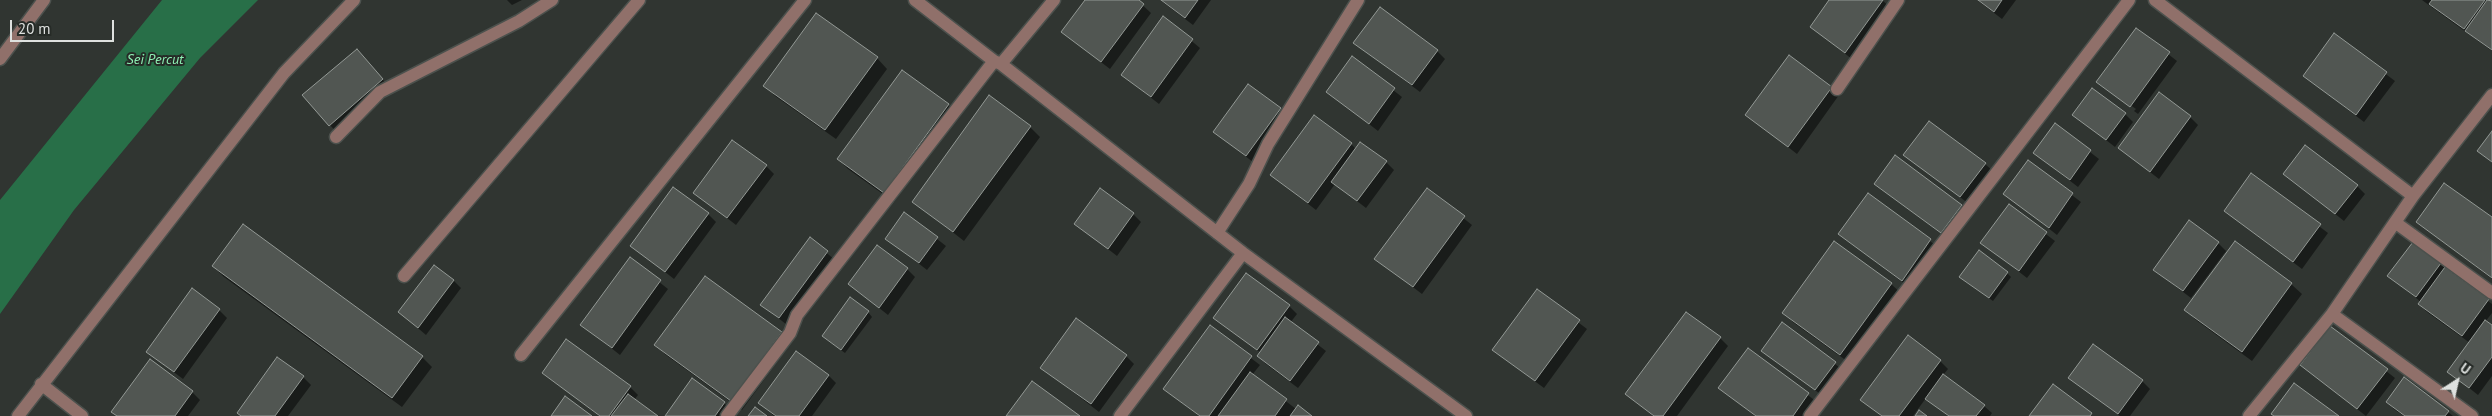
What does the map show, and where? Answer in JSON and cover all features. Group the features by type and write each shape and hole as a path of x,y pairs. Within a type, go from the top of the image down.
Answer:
{"street":[{"path":"0,58 44,0"},
{"path":"18,416 284,73 354,0"},
{"path":"336,137 380,92 519,21 552,0"},
{"path":"404,276 639,0"},
{"path":"521,356 805,0"},
{"path":"915,0 1243,253 1466,416"},
{"path":"727,416 790,333 797,315 997,62 1054,0"},
{"path":"1217,233 1248,184 1268,144 1358,0"},
{"path":"1837,89 1898,0"},
{"path":"1810,416 2129,0"},
{"path":"2155,0 2413,196"},
{"path":"2250,416 2332,314 2413,196 2492,95"},
{"path":"2396,223 2492,293"},
{"path":"1120,416 1243,253"},
{"path":"2332,314 2472,416"},
{"path":"41,384 82,416"}],"water":[{"name":"Sei Percut","path":"162,0 258,0 200,58 74,210 0,314 0,200"}],"building":[{"path":"1085,0 1139,0 1144,4 1101,62 1061,32"},
{"path":"1161,0 1198,0 1185,18"},
{"path":"1829,0 1883,0 1845,53 1810,27"},
{"path":"1978,0 2002,0 1994,12"},
{"path":"2432,0 2485,0 2464,29 2429,4"},
{"path":"2487,0 2492,1 2492,50 2465,31"},
{"path":"1380,7 1438,50 1412,85 1353,43"},
{"path":"816,13 878,57 825,130 763,86"},
{"path":"1163,16 1193,39 1151,97 1121,75"},
{"path":"2136,28 2170,52 2130,107 2096,82"},
{"path":"2334,33 2387,72 2356,115 2303,76"},
{"path":"357,49 383,79 329,126 302,95"},
{"path":"1789,55 1832,87 1788,147 1745,115"},
{"path":"1352,56 1395,88 1369,124 1326,92"},
{"path":"902,70 949,104 884,193 837,159"},
{"path":"1248,84 1281,108 1246,156 1213,132"},
{"path":"2092,88 2126,113 2106,140 2072,115"},
{"path":"2159,92 2191,116 2150,172 2118,148"},
{"path":"989,95 1031,126 953,232 912,202"},
{"path":"1314,115 1352,143 1308,203 1270,175"},
{"path":"1929,121 1986,163 1960,197 1903,155"},
{"path":"2055,123 2091,150 2070,180 2033,153"},
{"path":"2492,131 2492,162 2477,151"},
{"path":"732,140 767,165 727,218 693,193"},
{"path":"1360,142 1387,161 1357,201 1331,182"},
{"path":"2305,145 2358,185 2335,214 2283,174"},
{"path":"1895,155 1962,205 1941,233 1874,184"},
{"path":"2028,160 2073,193 2049,228 2003,194"},
{"path":"2251,173 2321,224 2293,262 2224,211"},
{"path":"2444,183 2492,217 2492,278 2416,222"},
{"path":"673,187 709,213 665,272 630,246"},
{"path":"1100,188 1134,213 1108,249 1074,224"},
{"path":"1427,188 1465,216 1413,287 1374,259"},
{"path":"1868,193 1931,239 1902,281 1838,234"},
{"path":"2009,204 2047,232 2019,271 1980,243"},
{"path":"904,212 938,237 919,263 885,239"},
{"path":"2189,220 2219,242 2183,291 2153,270"},
{"path":"243,224 423,356 392,398 212,266"},
{"path":"810,237 828,251 779,318 760,305"},
{"path":"1834,241 1892,283 1840,355 1782,313"},
{"path":"2235,241 2292,283 2242,352 2184,310"},
{"path":"2413,242 2441,263 2416,297 2387,276"},
{"path":"877,245 908,268 879,308 848,284"},
{"path":"1979,250 2008,272 1989,298 1959,277"},
{"path":"630,257 661,280 612,348 580,325"},
{"path":"434,265 454,280 418,328 398,312"},
{"path":"2445,267 2489,299 2462,336 2418,304"},
{"path":"1246,273 1290,305 1257,350 1213,318"},
{"path":"705,276 782,332 731,401 654,345"},
{"path":"192,288 220,309 174,372 146,352"},
{"path":"1537,289 1580,320 1535,381 1492,350"},
{"path":"850,297 869,311 841,350 822,336"},
{"path":"1686,312 1721,337 1663,416 1654,416 1625,394"},
{"path":"1285,317 1319,342 1290,381 1257,356"},
{"path":"1076,318 1127,355 1091,404 1040,368"},
{"path":"2485,320 2492,325 2492,357 2469,388 2447,372"},
{"path":"1782,322 1836,362 1815,390 1761,351"},
{"path":"1210,325 1252,356 1209,416 1200,416 1163,389"},
{"path":"2330,326 2388,369 2357,409 2300,365"},
{"path":"1908,335 1941,360 1899,416 1882,416 1860,400"},
{"path":"566,339 631,386 609,416 600,416 542,373"},
{"path":"2093,344 2143,380 2118,414 2068,378"},
{"path":"1748,348 1809,393 1793,416 1756,416 1718,388"},
{"path":"796,351 829,375 799,416 776,416 758,403"},
{"path":"277,357 304,376 275,416 241,416 237,413"},
{"path":"150,359 193,391 175,416 117,416 111,412"},
{"path":"1250,372 1287,399 1275,416 1218,416"},
{"path":"1943,374 1985,405 1976,416 1949,416 1925,399"},
{"path":"2404,377 2449,411 2445,416 2405,416 2386,402"},
{"path":"692,378 725,402 715,416 665,416"},
{"path":"1032,381 1080,416 1006,416"},
{"path":"2294,383 2339,416 2274,416 2271,414"},
{"path":"2053,384 2092,413 2090,416 2029,416"},
{"path":"628,394 658,416 611,416"},
{"path":"565,396 592,416 551,416"},
{"path":"1298,405 1312,416 1290,416"},
{"path":"755,407 767,416 748,416"},
{"path":"1919,410 1927,416 1915,416"}]}
